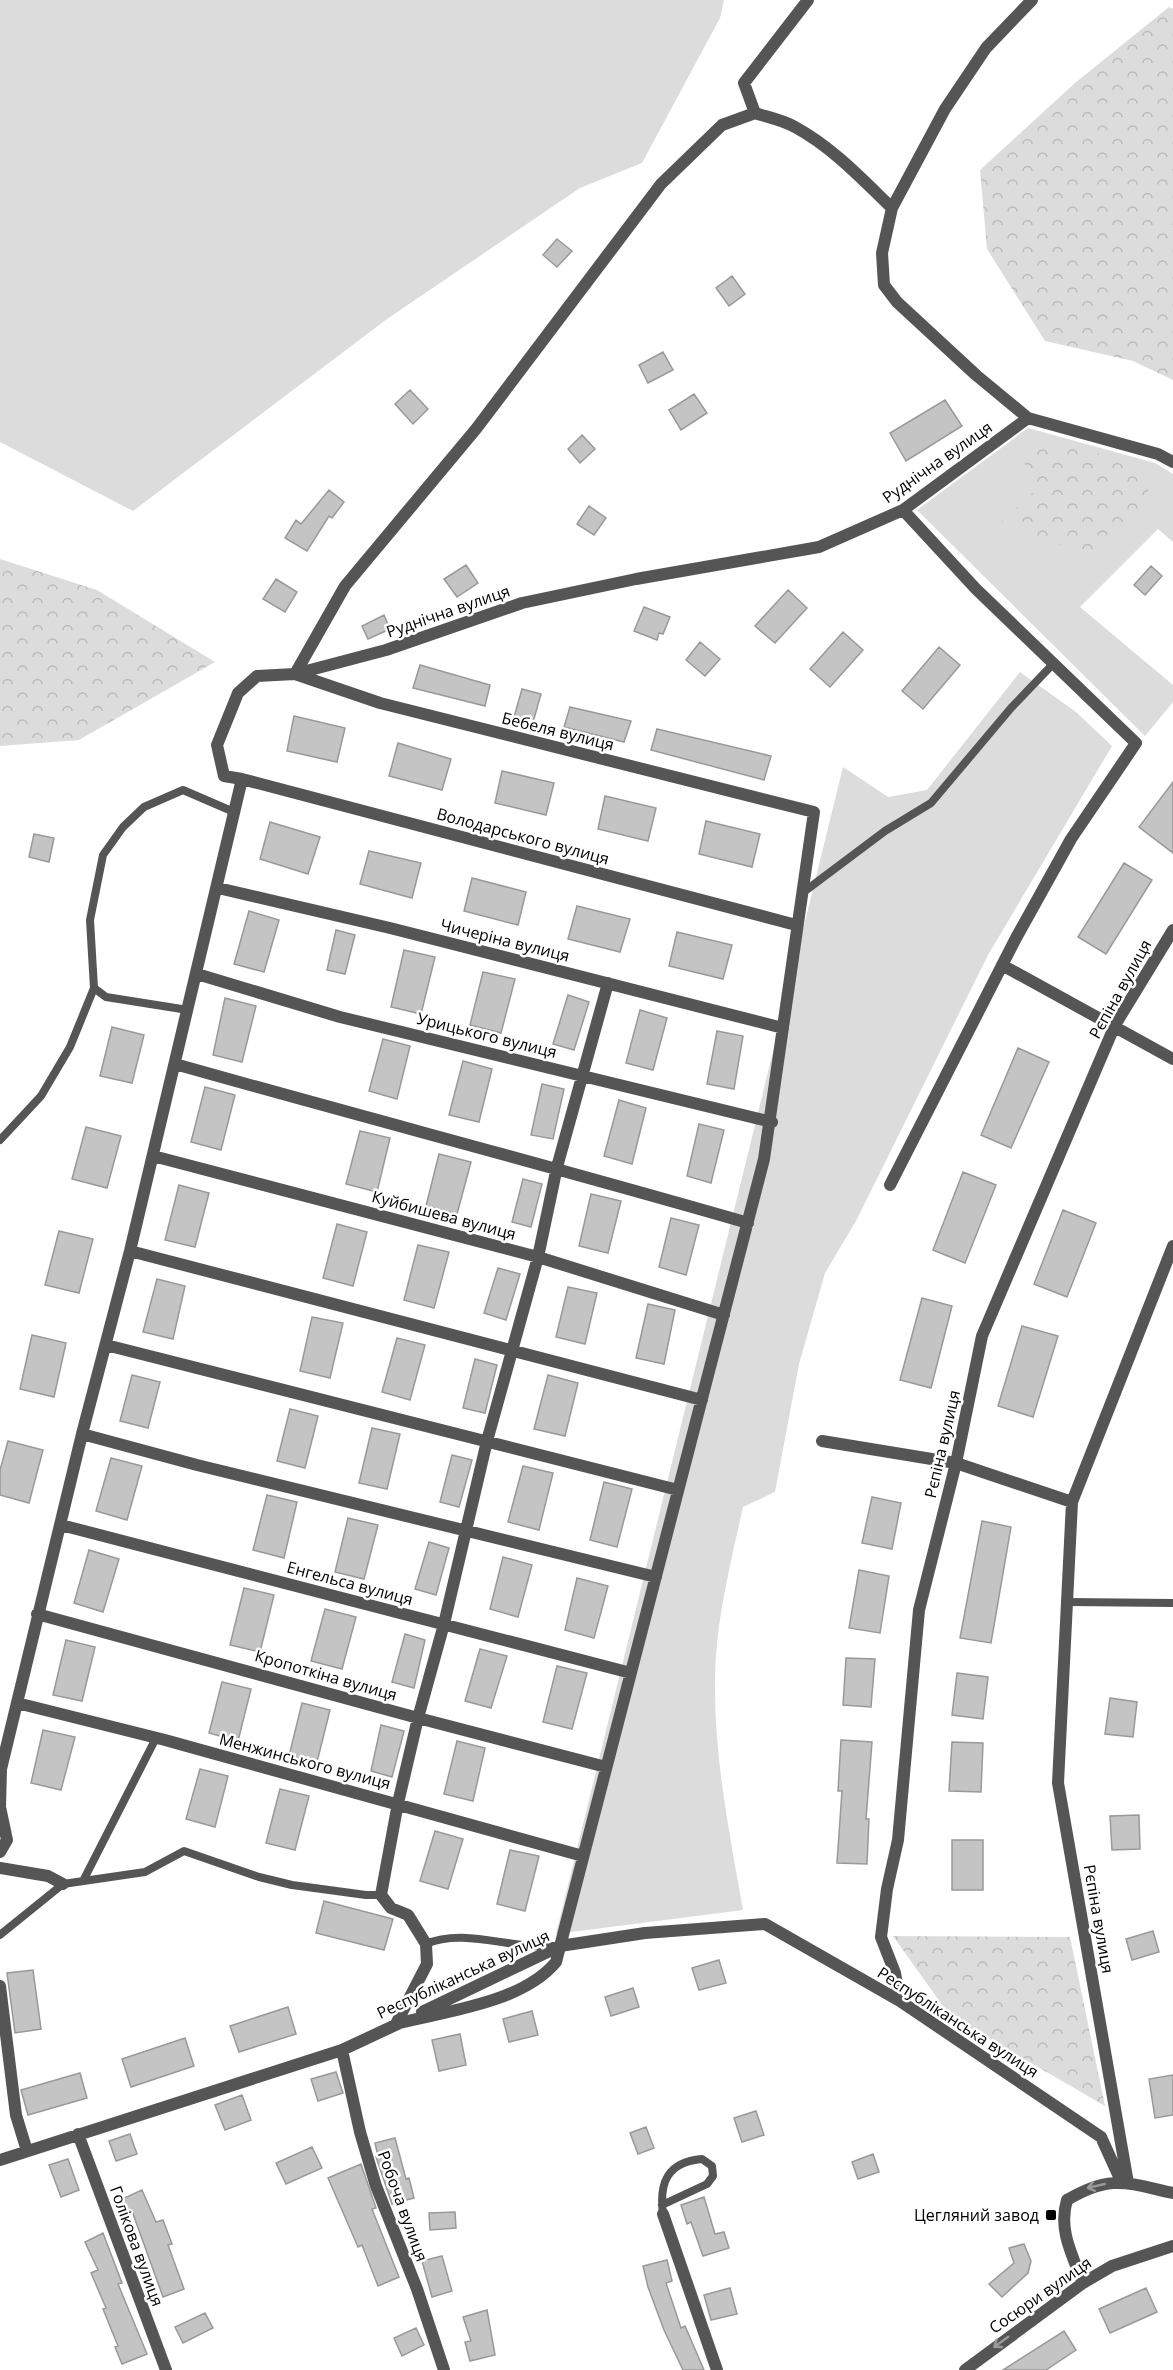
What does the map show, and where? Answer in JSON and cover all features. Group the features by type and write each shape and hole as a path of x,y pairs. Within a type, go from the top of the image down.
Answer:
{"street":[{"path":"754,113 744,83 808,0"},
{"path":"1032,0 986,48 945,109 892,208 882,253 884,285 897,302 976,375 1028,418 1158,454 1173,462"},
{"path":"0,1852 7,1840 0,1807 1,1769 37,1614 130,1251 242,780 224,776 217,745 238,693 257,676 296,674 345,586 476,429 661,184 722,125 754,113 794,126 843,161 892,208"},
{"name":"Руднічна вулиця","path":"296,674 386,650 522,603 636,579 819,547 903,510 1028,418"},
{"path":"890,1185 1002,965 1071,839 1136,743 976,589 903,510"},
{"name":"Бебеля вулиця","path":"296,674 380,703 814,812 801,894"},
{"name":"Володарського вулиця","path":"242,780 796,925"},
{"name":"Чичеріна вулиця","path":"218,888 783,1028"},
{"path":"396,2024 470,2007 529,1984 544,1975 556,1962 748,1223 772,1122 801,894"},
{"name":"Рєпіна вулиця","path":"900,2001 894,1973 881,1936 887,1889 898,1840 919,1610 956,1463 982,1336 1115,1025 1173,930"},
{"path":"1002,965 1115,1025 1173,1059"},
{"name":"Урицького вулиця","path":"197,974 340,1017 772,1122"},
{"path":"396,2024 427,1964 426,1944 408,1915 391,1908 381,1895 398,1803 417,1718 444,1624 487,1441 538,1257 556,1167 608,983"},
{"path":"175,1064 466,1145 556,1167 748,1223"},
{"name":"Куйбишева вулиця","path":"153,1156 538,1257 724,1315"},
{"name":"Рєпіна вулиця","path":"1124,2182 1058,1783 1072,1502 1173,1246"},
{"path":"130,1251 702,1400"},
{"path":"105,1345 678,1490"},
{"path":"82,1434 466,1532 656,1577"},
{"path":"822,1441 956,1463 1072,1502"},
{"name":"Енгельса вулиця","path":"61,1525 631,1673"},
{"name":"Кропоткіна вулиця","path":"37,1614 606,1767"},
{"name":"Менжинського вулиця","path":"17,1703 398,1803 583,1856"},
{"path":"0,1868 48,1875 63,1884"},
{"name":"Республіканська вулиця","path":"0,2160 342,2050 560,1946 645,1933 765,1924 900,2001 1101,2137 1124,2182"},
{"path":"0,1986 16,2115 27,2151"},
{"name":"Робоча вулиця","path":"342,2050 360,2132 376,2186 417,2289 444,2370"},
{"name":"Голікова вулиця","path":"78,2134 166,2370"},
{"path":"1083,2283 1064,2231 1062,2216 1067,2200 1088,2188 1124,2182 1173,2193"},
{"path":"663,2210 717,2370"},
{"name":"Сосюри вулиця","path":"965,2370 1083,2283 1112,2266 1173,2246"}],"lane":[{"path":"801,894 885,831 931,803 1011,708 1053,663"},
{"path":"0,1140 4,1131 41,1096 70,1047 94,988 90,943 94,894 103,855 123,827 144,807 183,790 234,812"},
{"path":"94,988 106,997 188,1010"},
{"path":"1067,1602 1173,1604"},
{"path":"83,1881 156,1738"},
{"path":"0,1935 63,1884 145,1872 184,1851 259,1877 366,1895 381,1895"},
{"path":"426,1944 437,1939 460,1939 538,1948 560,1946"},
{"path":"702,2159 712,2166 713,2176 707,2184 663,2210 660,2193 665,2180 674,2169 690,2160 702,2159"}],"green space":[{"path":"0,0 724,0 720,18 642,163 580,188 387,319 133,511 0,442"},
{"path":"1169,7 1173,9 1173,380 1133,361 1045,341 987,249 980,170 1075,83"},
{"path":"1028,428 1155,463 1173,474 1173,542 1158,529 1080,607 1173,685 1173,702 1145,736 917,510"},
{"path":"1034,444 1094,451 1154,480 1127,529 1090,555 999,524 1040,486 1022,460"},
{"path":"0,559 97,590 215,662 79,740 0,746"},
{"path":"1020,672 1076,712 1112,746 988,955 856,1221 825,1273 799,1364 775,1492 743,1507 720,1619 715,1688 720,1772 743,1910 556,1934 843,767 888,797 927,790"},
{"path":"893,1936 1070,1937 1105,2106 950,2016"}],"building":[{"path":"557,239 572,251 557,267 543,255"},
{"path":"732,276 745,294 729,306 716,288"},
{"path":"663,352 673,370 648,383 639,365"},
{"path":"410,390 428,409 413,424 395,404"},
{"path":"694,394 707,413 681,430 669,410"},
{"path":"945,400 962,426 906,461 890,433"},
{"path":"582,435 595,449 580,463 568,449"},
{"path":"329,490 344,502 332,518 329,516 307,551 285,538 296,520 301,524"},
{"path":"589,506 606,518 594,535 577,524"},
{"path":"466,565 478,583 457,597 444,579"},
{"path":"1151,566 1162,576 1145,595 1134,585"},
{"path":"276,579 297,592 285,612 263,599"},
{"path":"788,590 807,608 775,643 755,626"},
{"path":"644,607 670,617 663,634 659,633 657,640 634,631"},
{"path":"384,615 390,629 368,639 362,626"},
{"path":"843,632 863,650 830,687 810,669"},
{"path":"700,642 720,659 705,676 686,660"},
{"path":"939,647 960,665 923,709 902,691"},
{"path":"420,665 490,685 485,706 413,688"},
{"path":"522,689 541,694 533,722 514,717"},
{"path":"570,707 631,721 624,742 564,727"},
{"path":"294,716 345,728 337,762 287,751"},
{"path":"657,729 771,756 764,780 651,750"},
{"path":"398,743 451,759 442,790 389,776"},
{"path":"502,771 554,783 546,815 495,803"},
{"path":"1173,782 1173,853 1139,827"},
{"path":"605,796 656,808 648,841 598,829"},
{"path":"706,821 760,834 752,867 699,854"},
{"path":"270,822 320,837 308,874 260,859"},
{"path":"34,834 54,838 49,862 29,857"},
{"path":"369,851 421,863 412,898 360,884"},
{"path":"1124,863 1152,880 1106,954 1078,937"},
{"path":"472,878 526,892 518,925 464,911"},
{"path":"577,906 630,919 620,952 568,939"},
{"path":"249,911 279,920 264,972 234,964"},
{"path":"336,930 355,935 345,974 327,970"},
{"path":"677,932 732,945 723,979 669,966"},
{"path":"404,950 435,957 421,1014 391,1007"},
{"path":"483,972 515,979 501,1033 470,1025"},
{"path":"568,995 589,1002 574,1050 553,1044"},
{"path":"225,998 256,1006 242,1062 213,1055"},
{"path":"640,1010 667,1018 653,1070 626,1063"},
{"path":"112,1027 144,1035 132,1083 100,1076"},
{"path":"717,1031 743,1036 734,1089 707,1084"},
{"path":"383,1039 410,1046 397,1099 369,1091"},
{"path":"1018,1048 1049,1062 1011,1148 981,1135"},
{"path":"463,1061 492,1069 479,1122 449,1115"},
{"path":"542,1084 564,1089 553,1139 531,1135"},
{"path":"205,1087 235,1095 221,1150 191,1142"},
{"path":"619,1100 646,1108 632,1164 604,1156"},
{"path":"699,1124 724,1130 711,1183 687,1176"},
{"path":"86,1127 121,1136 107,1188 72,1179"},
{"path":"360,1131 390,1138 377,1192 346,1184"},
{"path":"439,1154 471,1162 457,1214 426,1206"},
{"path":"963,1172 996,1185 965,1263 933,1250"},
{"path":"523,1179 542,1184 531,1227 512,1222"},
{"path":"179,1185 209,1193 195,1247 165,1240"},
{"path":"591,1194 621,1201 608,1253 579,1246"},
{"path":"1063,1210 1096,1223 1067,1297 1034,1284"},
{"path":"671,1218 699,1225 686,1275 659,1267"},
{"path":"337,1224 367,1232 353,1286 323,1278"},
{"path":"59,1231 93,1239 79,1293 45,1285"},
{"path":"418,1245 449,1252 434,1308 404,1300"},
{"path":"498,1268 520,1274 506,1320 484,1313"},
{"path":"157,1279 185,1286 173,1339 143,1332"},
{"path":"568,1287 597,1293 585,1344 556,1337"},
{"path":"922,1298 952,1306 931,1388 900,1380"},
{"path":"648,1304 675,1310 664,1364 636,1358"},
{"path":"312,1317 343,1323 330,1378 300,1371"},
{"path":"1022,1326 1058,1336 1033,1417 998,1406"},
{"path":"32,1335 66,1343 54,1397 20,1389"},
{"path":"397,1338 425,1345 410,1400 382,1392"},
{"path":"475,1359 497,1365 485,1413 463,1408"},
{"path":"132,1375 160,1382 148,1428 120,1421"},
{"path":"548,1375 578,1383 565,1436 534,1429"},
{"path":"290,1409 318,1416 305,1468 277,1461"},
{"path":"372,1428 400,1434 387,1489 359,1483"},
{"path":"8,1441 43,1450 29,1503 0,1495 0,1470"},
{"path":"452,1455 472,1460 459,1507 440,1502"},
{"path":"111,1458 142,1466 127,1520 96,1511"},
{"path":"523,1466 553,1473 539,1530 508,1522"},
{"path":"604,1482 632,1489 617,1547 590,1540"},
{"path":"267,1495 297,1502 284,1558 253,1550"},
{"path":"872,1497 901,1503 892,1549 862,1543"},
{"path":"348,1518 378,1525 364,1579 335,1572"},
{"path":"982,1521 1011,1527 991,1643 960,1638"},
{"path":"429,1542 449,1548 436,1595 415,1589"},
{"path":"89,1550 119,1559 103,1612 74,1603"},
{"path":"503,1557 532,1565 518,1617 490,1609"},
{"path":"859,1570 889,1576 880,1633 849,1628"},
{"path":"577,1578 608,1586 594,1638 565,1630"},
{"path":"244,1588 274,1595 260,1652 230,1645"},
{"path":"325,1609 356,1617 342,1669 311,1661"},
{"path":"405,1634 425,1640 414,1688 392,1682"},
{"path":"66,1640 95,1647 82,1701 53,1695"},
{"path":"480,1649 507,1656 491,1708 465,1701"},
{"path":"846,1658 875,1659 871,1707 843,1705"},
{"path":"557,1666 587,1673 572,1729 543,1722"},
{"path":"957,1673 988,1677 983,1719 952,1715"},
{"path":"222,1682 251,1689 238,1741 209,1733"},
{"path":"1110,1698 1137,1702 1133,1737 1105,1734"},
{"path":"302,1703 330,1710 317,1762 289,1756"},
{"path":"381,1725 404,1731 392,1777 371,1771"},
{"path":"43,1730 75,1737 61,1790 31,1783"},
{"path":"841,1740 872,1742 866,1819 869,1819 867,1864 837,1863 842,1791 838,1791"},
{"path":"457,1741 485,1748 473,1801 444,1794"},
{"path":"952,1742 983,1743 981,1792 949,1791"},
{"path":"200,1769 228,1776 215,1827 186,1819"},
{"path":"280,1789 309,1796 295,1850 266,1843"},
{"path":"1139,1815 1140,1849 1112,1850 1110,1816"},
{"path":"435,1831 463,1839 448,1889 420,1881"},
{"path":"952,1840 983,1840 983,1890 952,1890"},
{"path":"510,1850 539,1856 525,1911 497,1904"},
{"path":"324,1901 393,1919 384,1950 316,1933"},
{"path":"1153,1931 1159,1952 1132,1960 1126,1939"},
{"path":"719,1960 726,1983 699,1990 692,1968"},
{"path":"33,1970 41,2029 15,2033 7,1973"},
{"path":"633,1988 639,2007 611,2016 605,1997"},
{"path":"288,2007 296,2034 239,2052 230,2026"},
{"path":"532,2011 538,2035 509,2042 503,2019"},
{"path":"460,2034 466,2065 439,2071 432,2040"},
{"path":"185,2038 194,2066 131,2087 122,2059"},
{"path":"336,2072 343,2093 318,2101 311,2079"},
{"path":"80,2073 87,2098 28,2115 21,2090"},
{"path":"1173,2075 1173,2115 1155,2118 1149,2079"},
{"path":"242,2095 251,2120 225,2130 215,2105"},
{"path":"756,2111 764,2135 742,2142 734,2118"},
{"path":"646,2127 654,2148 638,2154 630,2133"},
{"path":"130,2134 137,2154 116,2161 109,2141"},
{"path":"395,2138 406,2179 409,2178 414,2198 392,2204 376,2157 378,2156 375,2143"},
{"path":"312,2147 322,2168 286,2184 276,2163"},
{"path":"873,2154 879,2172 858,2179 852,2162"},
{"path":"68,2159 79,2190 61,2197 49,2165"},
{"path":"361,2164 376,2208 372,2209 399,2277 378,2286 362,2245 358,2247 328,2178"},
{"path":"142,2190 156,2222 163,2220 172,2244 168,2245 184,2289 163,2297 132,2211 128,2212 122,2199"},
{"path":"704,2197 715,2234 724,2232 729,2248 703,2256 691,2222 687,2224 681,2205"},
{"path":"455,2212 456,2228 430,2230 429,2213"},
{"path":"103,2233 122,2283 118,2284 147,2354 122,2364 115,2347 118,2346 103,2309 106,2308 91,2273 98,2270 85,2242"},
{"path":"1024,2244 1031,2261 1028,2273 1002,2297 989,2284 1014,2263 1009,2248"},
{"path":"442,2256 452,2291 432,2297 422,2261"},
{"path":"667,2260 672,2281 666,2283 681,2328 685,2326 704,2370 683,2370 664,2330 648,2287 643,2266"},
{"path":"730,2288 737,2314 711,2320 704,2295"},
{"path":"1146,2288 1157,2312 1110,2333 1099,2309"},
{"path":"487,2310 495,2355 470,2361 465,2342 471,2341 463,2317"},
{"path":"205,2313 213,2328 183,2343 175,2327"},
{"path":"416,2328 424,2345 402,2356 394,2338"},
{"path":"1064,2331 1076,2350 1046,2370 1003,2370"}],"place":[{"name":"Цегляний завод","path":"1051,2215"}]}
